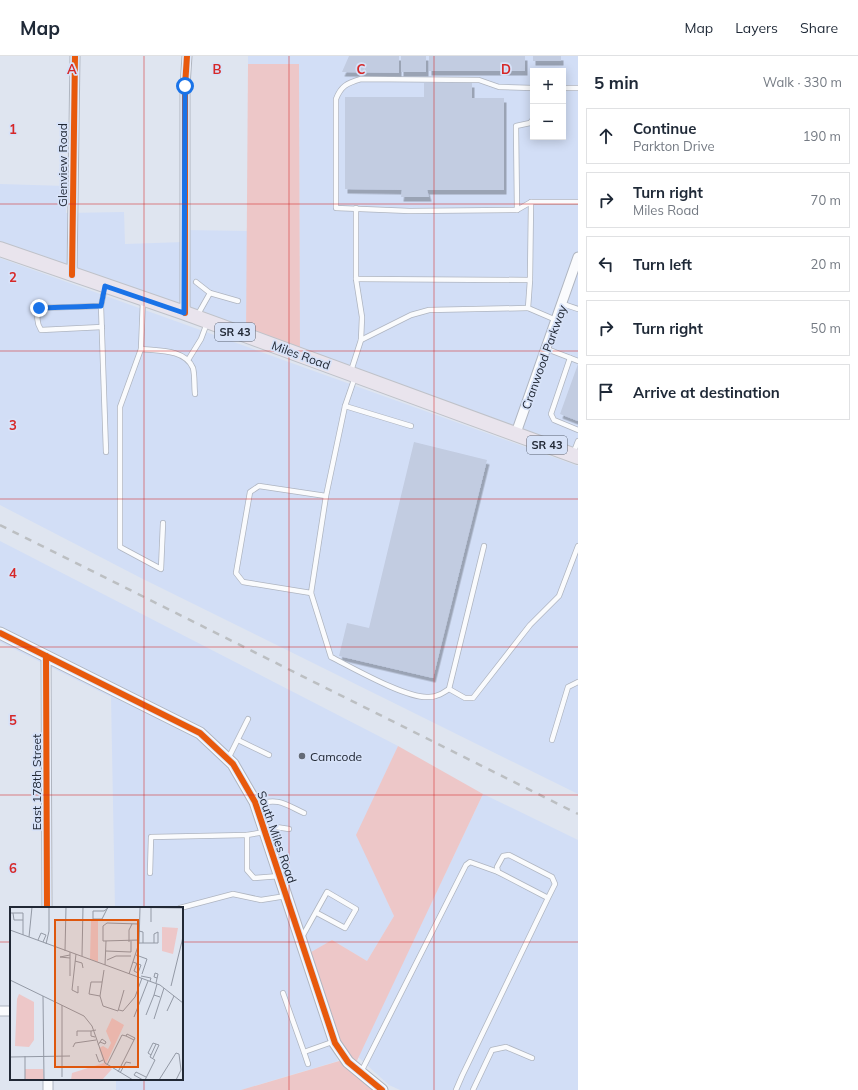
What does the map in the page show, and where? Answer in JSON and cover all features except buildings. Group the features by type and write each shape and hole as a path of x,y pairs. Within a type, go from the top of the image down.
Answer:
{"main road":[{"name":"Miles Road","path":"0,249 196,317 516,433 575,456"}],"street":[{"name":"Glenview Road","path":"72,275 75,56"},
{"path":"187,56 185,86 196,317"},
{"name":"Cranwood Parkway","path":"516,433 547,350 578,257"},
{"name":"South Miles Road","path":"0,633 200,733 228,759 246,784 256,804 335,1041 348,1062 382,1090"},
{"name":"East 178th Street","path":"46,656 47,907"}],"lane":[{"path":"530,88 499,87 479,80 361,79 348,82 340,89 336,99 336,208 410,211 517,210 531,202 578,202"},
{"path":"566,88 578,88"},
{"path":"517,210 516,126 530,123"},
{"path":"528,308 530,280 531,202"},
{"path":"356,208 356,279 362,317 361,340 326,496 311,593 331,657 411,695 428,698 440,695 449,689 484,546"},
{"path":"356,279 530,280"},
{"path":"196,282 210,293 238,301"},
{"path":"105,286 101,306 106,452"},
{"path":"188,360 201,339 196,317 210,293"},
{"path":"143,299 141,349 120,407 120,546 162,569 163,523"},
{"path":"563,304 578,309"},
{"path":"101,306 39,308 37,316 38,324 41,330 102,327"},
{"path":"361,340 411,315 428,310 528,308 557,320"},
{"path":"141,349 180,354 188,360 193,369 195,394"},
{"path":"547,350 578,361"},
{"path":"570,358 551,414 554,420 578,430"},
{"path":"345,406 410,426"},
{"path":"575,456 578,441"},
{"path":"311,593 243,582 236,573 250,492 252,490 259,486 326,496"},
{"path":"449,689 465,698 473,698 530,625 559,596 578,546"},
{"path":"552,740 568,687 578,682"},
{"path":"228,759 248,719"},
{"path":"238,740 269,755"},
{"path":"256,804 271,800 279,801 304,813"},
{"path":"150,873 151,837 247,835 265,832 276,827 289,829"},
{"path":"247,835 248,870 254,878 280,876"},
{"path":"456,1090 555,884 552,877 509,855 503,856 497,867 498,872"},
{"path":"360,1073 466,865 470,862 498,872 548,898"},
{"path":"301,939 327,892 356,909 345,928 317,912"},
{"path":"183,907 233,894 261,900 286,896"},
{"path":"283,993 308,1064"},
{"path":"304,1052 335,1041"},
{"path":"473,1090 492,1050 506,1047 532,1058"}],"shaded area":[{"path":"248,56 578,56 578,457 300,355 299,65 248,64"},
{"path":"248,64 299,64 300,355 246,335"},
{"path":"0,184 66,186 66,213 124,212 125,244 184,242 185,230 248,231 246,335 0,249"},
{"path":"0,258 578,466 578,794 139,577 0,505"},
{"path":"0,541 398,746 357,835 394,916 367,961 332,940 314,951 301,956 323,1025 338,1061 241,1090 116,1090 116,1080 183,1080 183,907 115,907 111,697 0,642"},
{"path":"398,746 483,794 354,1067 382,1090 241,1090 346,1059 306,955 332,940 367,961 394,916 356,835"},
{"path":"483,794 578,840 578,1090 400,1090 389,1085 358,1057"}],"railway":[{"path":"0,525 578,814"}],"cycle path":[{"path":"72,275 75,56"},
{"path":"185,313 185,86 187,56"},
{"path":"0,633 200,733 233,764 255,802 335,1043 348,1062 382,1090"},
{"path":"46,656 47,907"}],"place":[{"name":"Camcode","path":"302,756"}],"route":[{"path":"39,308 101,306 105,286 184,313 185,86"}]}
